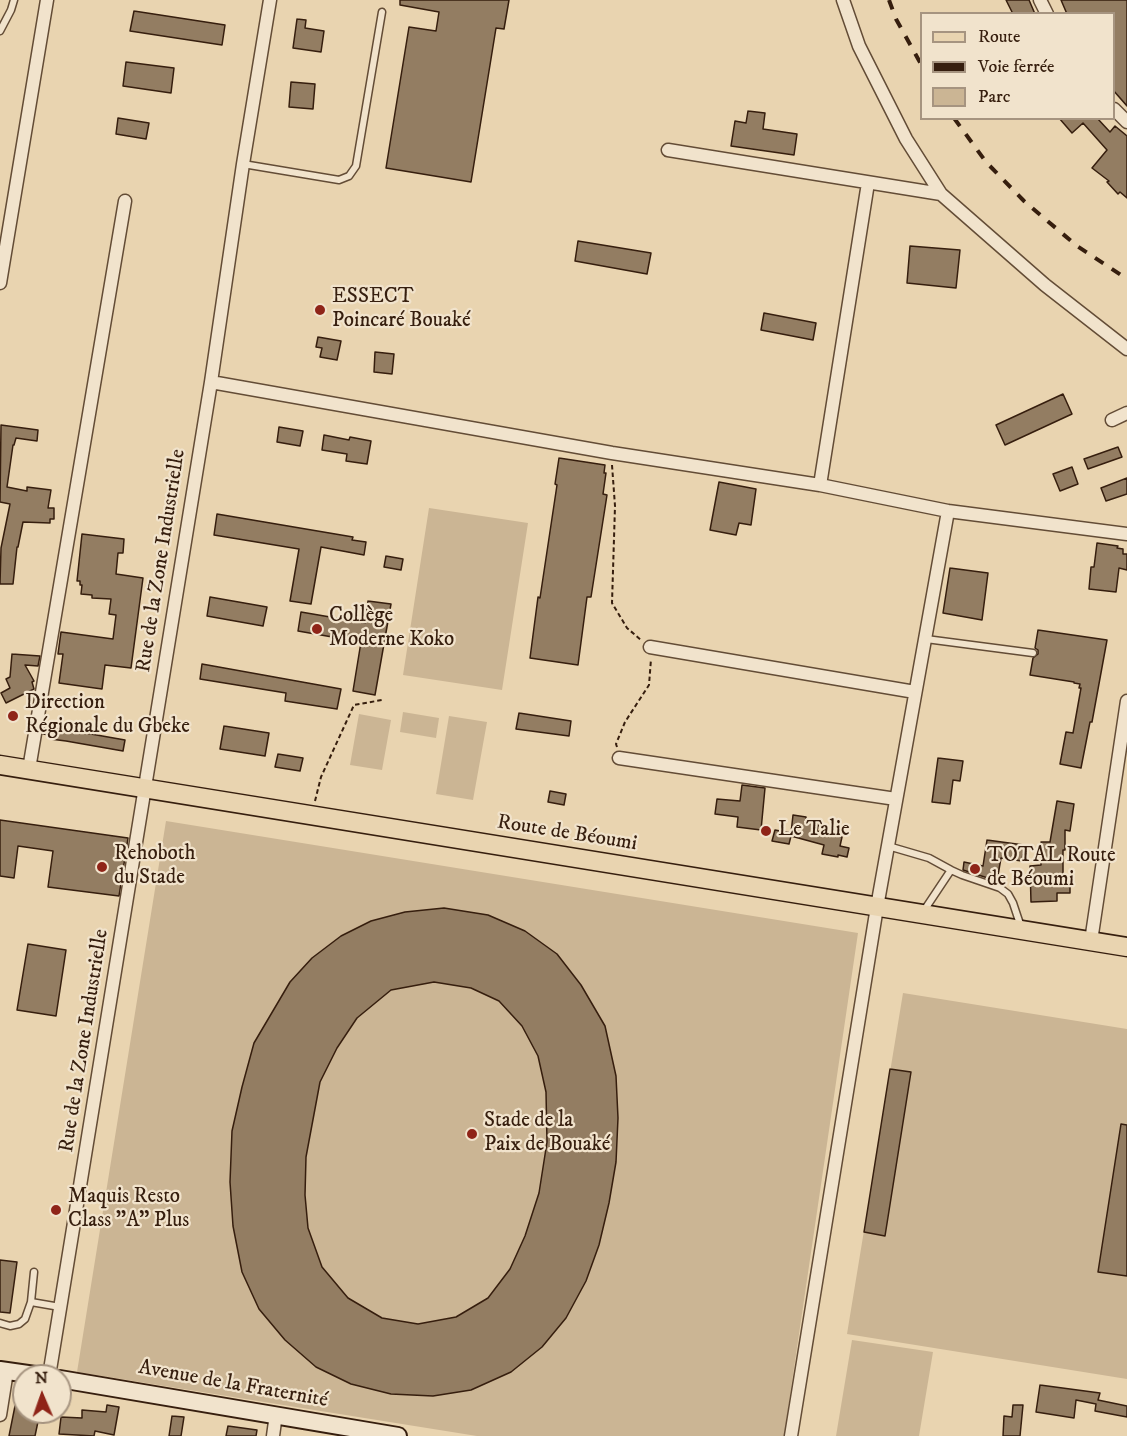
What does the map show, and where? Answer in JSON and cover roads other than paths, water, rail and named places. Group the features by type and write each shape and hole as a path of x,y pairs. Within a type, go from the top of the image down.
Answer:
{"main road":[{"name":"Route de Béoumi","path":"0,765 1127,947"}],"street":[{"path":"0,283 47,0"},
{"name":"Rue de la Zone Industrielle","path":"52,1364 180,566 212,382 243,164 270,0"},
{"path":"843,0 859,46 906,139 941,194 1045,285 1127,349"},
{"path":"1115,111 1127,122"},
{"path":"668,150 941,194"},
{"path":"820,485 868,183"},
{"path":"29,770 125,201"},
{"path":"212,382 612,453 820,485 948,511 1127,534"},
{"path":"1112,420 1127,413"},
{"path":"791,1436 877,907 948,511"},
{"path":"650,647 915,692"},
{"path":"1090,941 1127,701"},
{"path":"619,758 896,799"},
{"path":"0,1415 4,1370"},
{"name":"Avenue de la Fraternité","path":"72,1381 398,1436"},
{"path":"273,1436 276,1414"}],"lane":[{"path":"0,30 14,0"},
{"path":"243,164 339,180 349,176 356,166 382,12"},
{"path":"925,639 1033,653"},
{"path":"888,846 929,858 962,875 1000,888 1008,894 1013,903 1022,930"},
{"path":"922,914 951,870"},
{"path":"0,1323 10,1326 20,1324 25,1318 31,1302 34,1272"},
{"path":"31,1302 62,1308"}],"railway":[{"path":"889,0 896,19 920,62"},
{"path":"955,120 986,162 1024,201 1077,246 1127,279"}],"place":[{"name":"ESSECT Poincaré Bouaké","path":"320,310"},
{"name":"Collège Moderne Koko","path":"317,629"},
{"name":"Direction Régionale du Gbeke","path":"13,716"},
{"name":"Le Talie","path":"766,831"},
{"name":"Rehoboth du Stade","path":"102,867"},
{"name":"TOTAL Route de Béoumi","path":"975,869"},
{"name":"Stade de la Paix de Bouaké","path":"472,1134"},
{"name":"Maquis Resto Class \"A\" Plus","path":"56,1210"}]}
